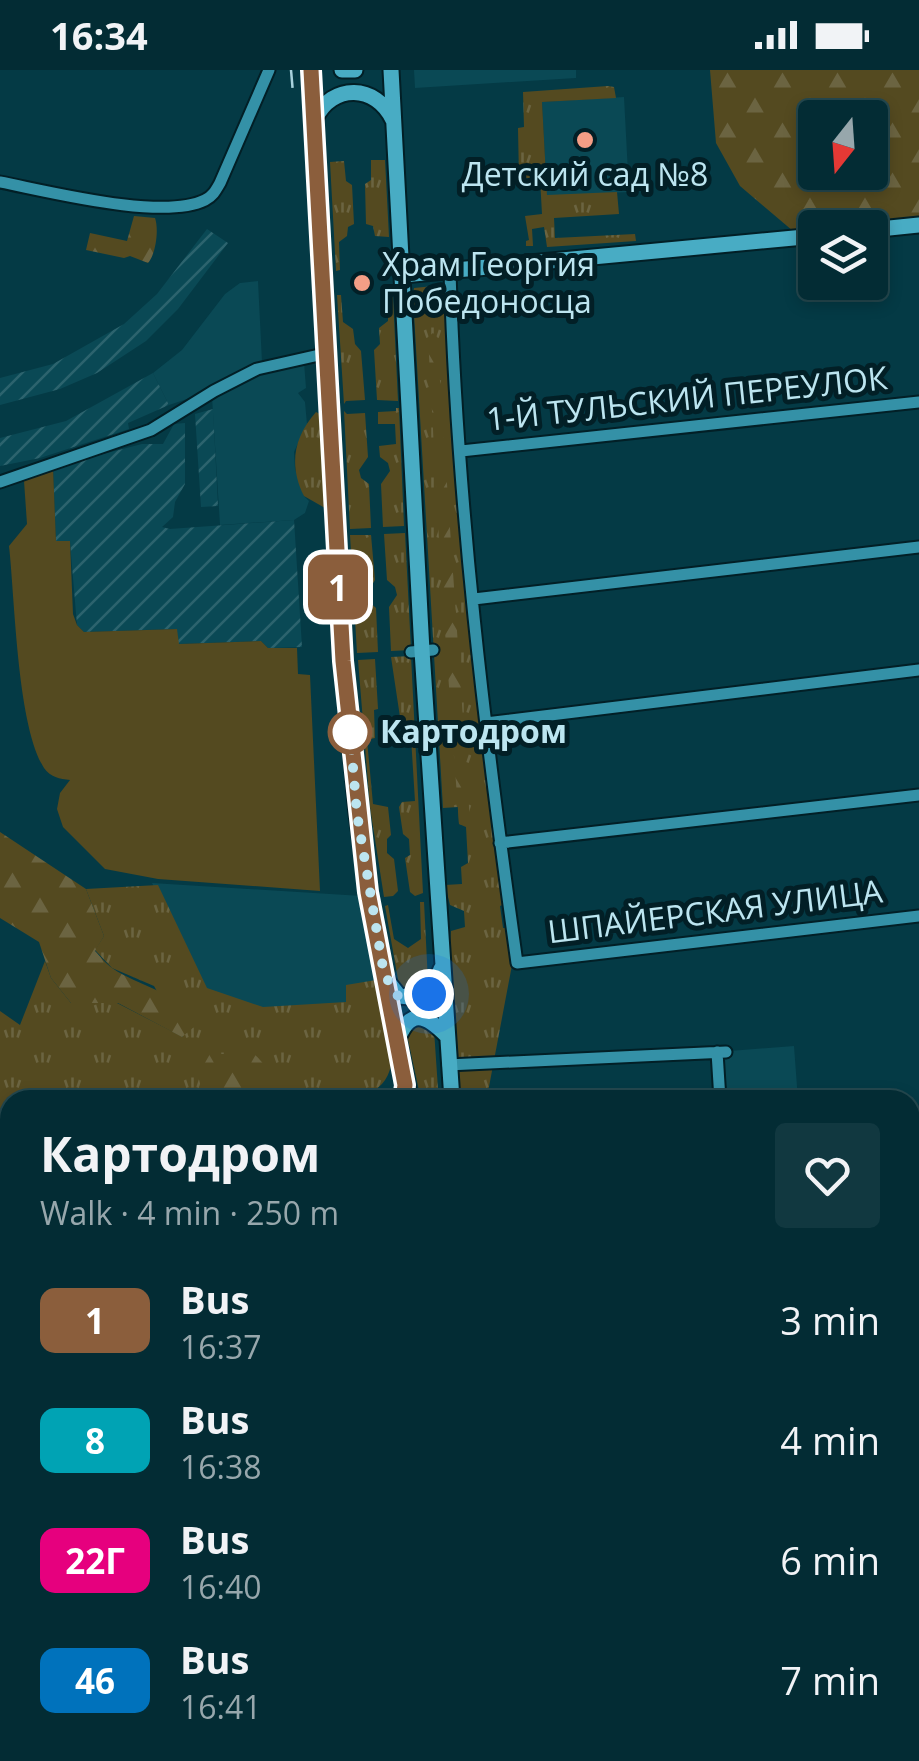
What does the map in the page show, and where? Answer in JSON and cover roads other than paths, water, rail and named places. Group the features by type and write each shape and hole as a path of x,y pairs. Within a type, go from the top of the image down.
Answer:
{"main road":[{"path":"311,70 343,661 357,814 405,1090"},
{"path":"342,70 356,70"},
{"path":"391,70 450,1090"},
{"path":"314,124 328,101 354,92 380,100 394,123"},
{"path":"888,229 919,226"},
{"path":"403,276 798,238"},
{"path":"384,974 398,996 414,1000 429,994 442,966"},
{"path":"397,1041 406,1023 416,1017 427,1018 446,1034"}],"street":[{"path":"0,182 140,207 196,204 214,194 269,70"},
{"path":"450,272 461,452 500,843 919,795"},
{"path":"0,482 150,430 224,385 258,370 328,354"},
{"name":"1-Й ТУЛЬСКИЙ ПЕРЕУЛОК","path":"461,452 919,402"},
{"path":"474,599 919,547"},
{"path":"486,723 919,670"},
{"name":"ШПАЙЕРСКАЯ УЛИЦА","path":"500,843 517,963 919,916"},
{"path":"448,1065 721,1052 720,1090"}],"railway":[{"path":"291,70 293,93"}],"place":[{"name":"Детский сад №8","path":"585,140"},
{"name":"Храм Георгия Победоносца","path":"362,283"},
{"name":"Картодром","path":"350,732"}]}
